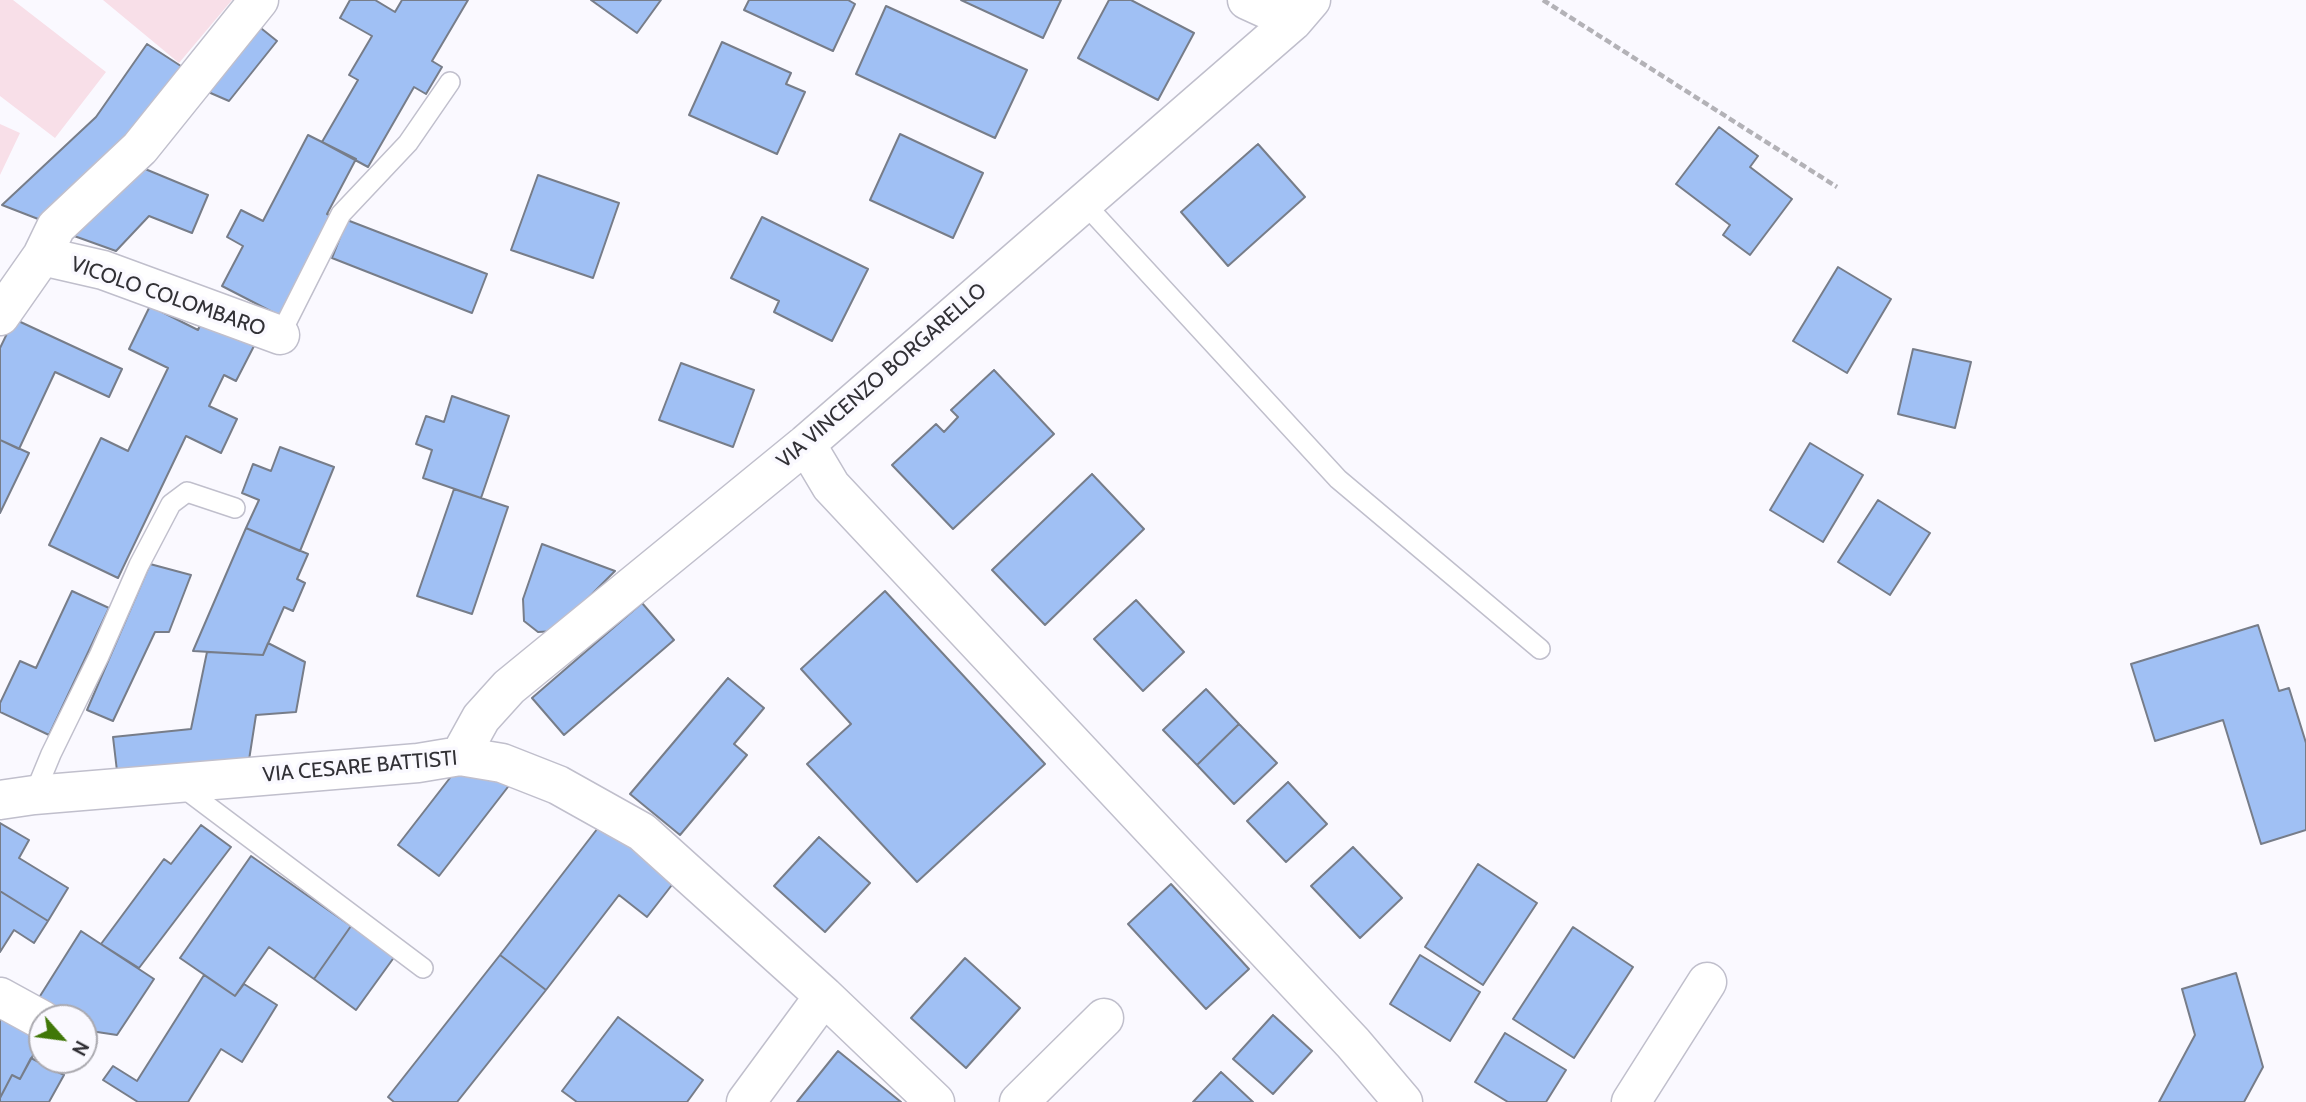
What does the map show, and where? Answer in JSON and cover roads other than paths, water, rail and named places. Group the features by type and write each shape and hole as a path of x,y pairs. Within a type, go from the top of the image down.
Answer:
{"street":[{"name":"VICOLO COLOMBARO","path":"0,316 42,256 56,227 139,149 259,0"},
{"path":"1247,0 1302,10"},
{"name":"VIA VINCENZO BORGARELLO","path":"460,756 481,718 509,687 806,444 1302,10"},
{"name":"VICOLO COLOMBARO","path":"42,256 103,270 280,335"},
{"path":"806,444 831,486 1353,1043 1403,1102"},
{"name":"VIA CESARE BATTISTI","path":"17,797 418,763 460,756 502,763 558,785 642,832 824,996 935,1102"},
{"path":"1631,1102 1707,982"},
{"path":"746,1102 824,996"},
{"path":"0,997 28,1012"},
{"path":"1019,1102 1104,1018"}],"lane":[{"name":"VICOLO COLOMBARO","path":"280,335 341,214 408,143 450,82"},
{"path":"1084,203 1338,479 1540,649"},
{"path":"17,797 51,754 99,656 139,565 171,504 187,492 235,508"},
{"path":"177,783 424,968"}]}
